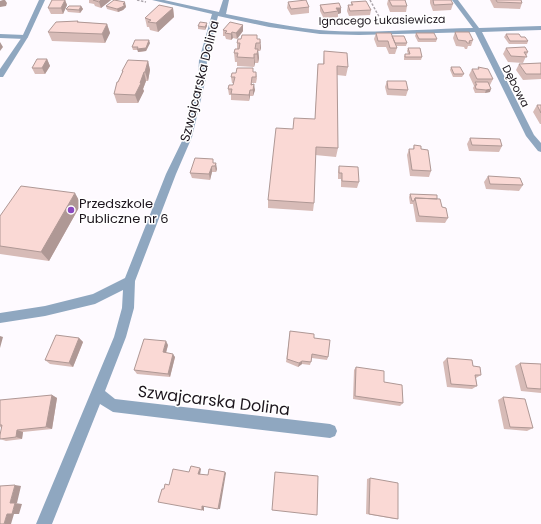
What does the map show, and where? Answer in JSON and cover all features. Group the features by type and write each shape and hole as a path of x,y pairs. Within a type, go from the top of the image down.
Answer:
{"street":[{"path":"0,75 25,37 42,0"},
{"name":"Ignacego Łukasiewicza","path":"154,0 276,26 320,32 388,32 541,28"},
{"name":"Szwajcarska Dolina","path":"44,524 120,337 128,308 129,281 171,174 188,137 202,78 203,60 219,14 226,0"},
{"name":"Dębowa","path":"455,0 477,29 530,136 541,149"},
{"path":"0,318 45,311 95,299 129,281"},
{"name":"Szwajcarska Dolina","path":"98,394 113,405 330,431"}],"lane":[{"path":"0,36 25,37"}],"path":[{"path":"370,0 388,32"}],"building":[{"path":"52,0 65,0 61,8 48,8"},
{"path":"114,0 125,2 123,4 125,5 117,9 106,6"},
{"path":"306,0 309,7 291,9 288,2"},
{"path":"389,0 405,0 407,6 392,6"},
{"path":"433,0 451,0 453,4 434,5"},
{"path":"496,0 521,0 522,3 497,2"},
{"path":"366,1 371,10 350,11 348,5 353,5 351,2"},
{"path":"339,3 341,8 336,8 338,11 324,13 320,5"},
{"path":"159,5 173,8 156,23 148,22 151,20 145,18"},
{"path":"69,6 81,6 79,10 66,9"},
{"path":"78,21 77,22 107,24 102,34 48,32 56,22"},
{"path":"200,22 207,23 205,27 198,26"},
{"path":"230,22 243,25 236,33 225,33 227,31 223,30"},
{"path":"455,32 469,32 473,40 469,41 470,43 467,43 466,41 458,40"},
{"path":"376,33 391,33 397,48 390,48 388,41 378,41"},
{"path":"416,33 434,33 437,39 419,39"},
{"path":"506,34 519,34 521,37 525,37 528,41 510,41"},
{"path":"242,35 257,35 257,39 260,39 260,43 256,43 255,49 258,49 257,54 254,54 254,58 237,57 238,53 234,53 235,49 239,49 240,43 237,43 238,39 241,39"},
{"path":"392,36 404,36 407,43 395,43"},
{"path":"135,40 149,40 146,48 137,49 138,47 132,47"},
{"path":"525,47 528,52 524,52 527,57 511,56 506,48"},
{"path":"408,48 420,48 422,57 405,57 405,54 410,54"},
{"path":"324,51 347,53 348,67 337,66 338,148 316,147 314,203 268,200 276,128 293,129 294,118 315,119 318,64 324,64"},
{"path":"37,59 47,59 42,68 32,68"},
{"path":"128,60 148,61 141,83 135,95 114,94 117,82"},
{"path":"541,63 541,74 526,74 519,64"},
{"path":"451,67 460,67 464,74 454,74"},
{"path":"478,67 488,69 493,79 477,79 472,69 479,69"},
{"path":"237,68 253,68 253,72 256,72 256,77 252,77 251,85 254,84 253,90 250,90 249,95 231,94 232,89 228,89 229,85 233,85 235,77 231,77 232,73 236,73"},
{"path":"387,81 406,81 408,90 388,89"},
{"path":"475,82 488,82 491,89 476,89 475,85 477,85"},
{"path":"537,105 541,105 541,113"},
{"path":"470,138 500,139 502,146 472,145"},
{"path":"414,145 421,146 421,149 428,150 431,171 412,170 409,149 414,149"},
{"path":"195,158 213,159 213,163 216,163 215,166 212,166 209,174 190,173"},
{"path":"339,166 358,167 359,182 342,181 342,173 339,173"},
{"path":"488,176 520,178 523,185 490,184"},
{"path":"21,186 75,193 41,252 0,246 0,216"},
{"path":"410,194 437,195 437,199 415,198 414,201 412,201"},
{"path":"415,198 440,199 442,207 446,208 448,218 419,216"},
{"path":"290,331 314,334 314,338 330,340 328,357 312,354 311,362 302,361 299,363 287,359"},
{"path":"56,335 79,338 69,363 45,360"},
{"path":"144,339 166,341 163,352 173,354 168,374 134,370"},
{"path":"447,358 472,360 473,366 480,367 481,375 475,375 477,386 451,384"},
{"path":"520,363 541,364 541,389 527,388"},
{"path":"356,367 384,371 384,382 402,385 403,403 355,396"},
{"path":"52,395 46,427 17,430 16,437 0,439 2,425 0,425 0,400"},
{"path":"503,397 525,399 533,428 510,427"},
{"path":"191,466 200,468 198,474 208,475 209,469 225,472 218,509 202,506 202,510 158,502 165,484 169,485 173,469 189,472"},
{"path":"275,472 318,476 317,515 272,510"},
{"path":"370,478 398,483 398,519 369,514"},
{"path":"15,485 10,503 15,503 12,514 7,514 4,524 0,524 0,486"}],"place":[{"name":"Przedszkole Publiczne nr 6","path":"71,210"}]}
